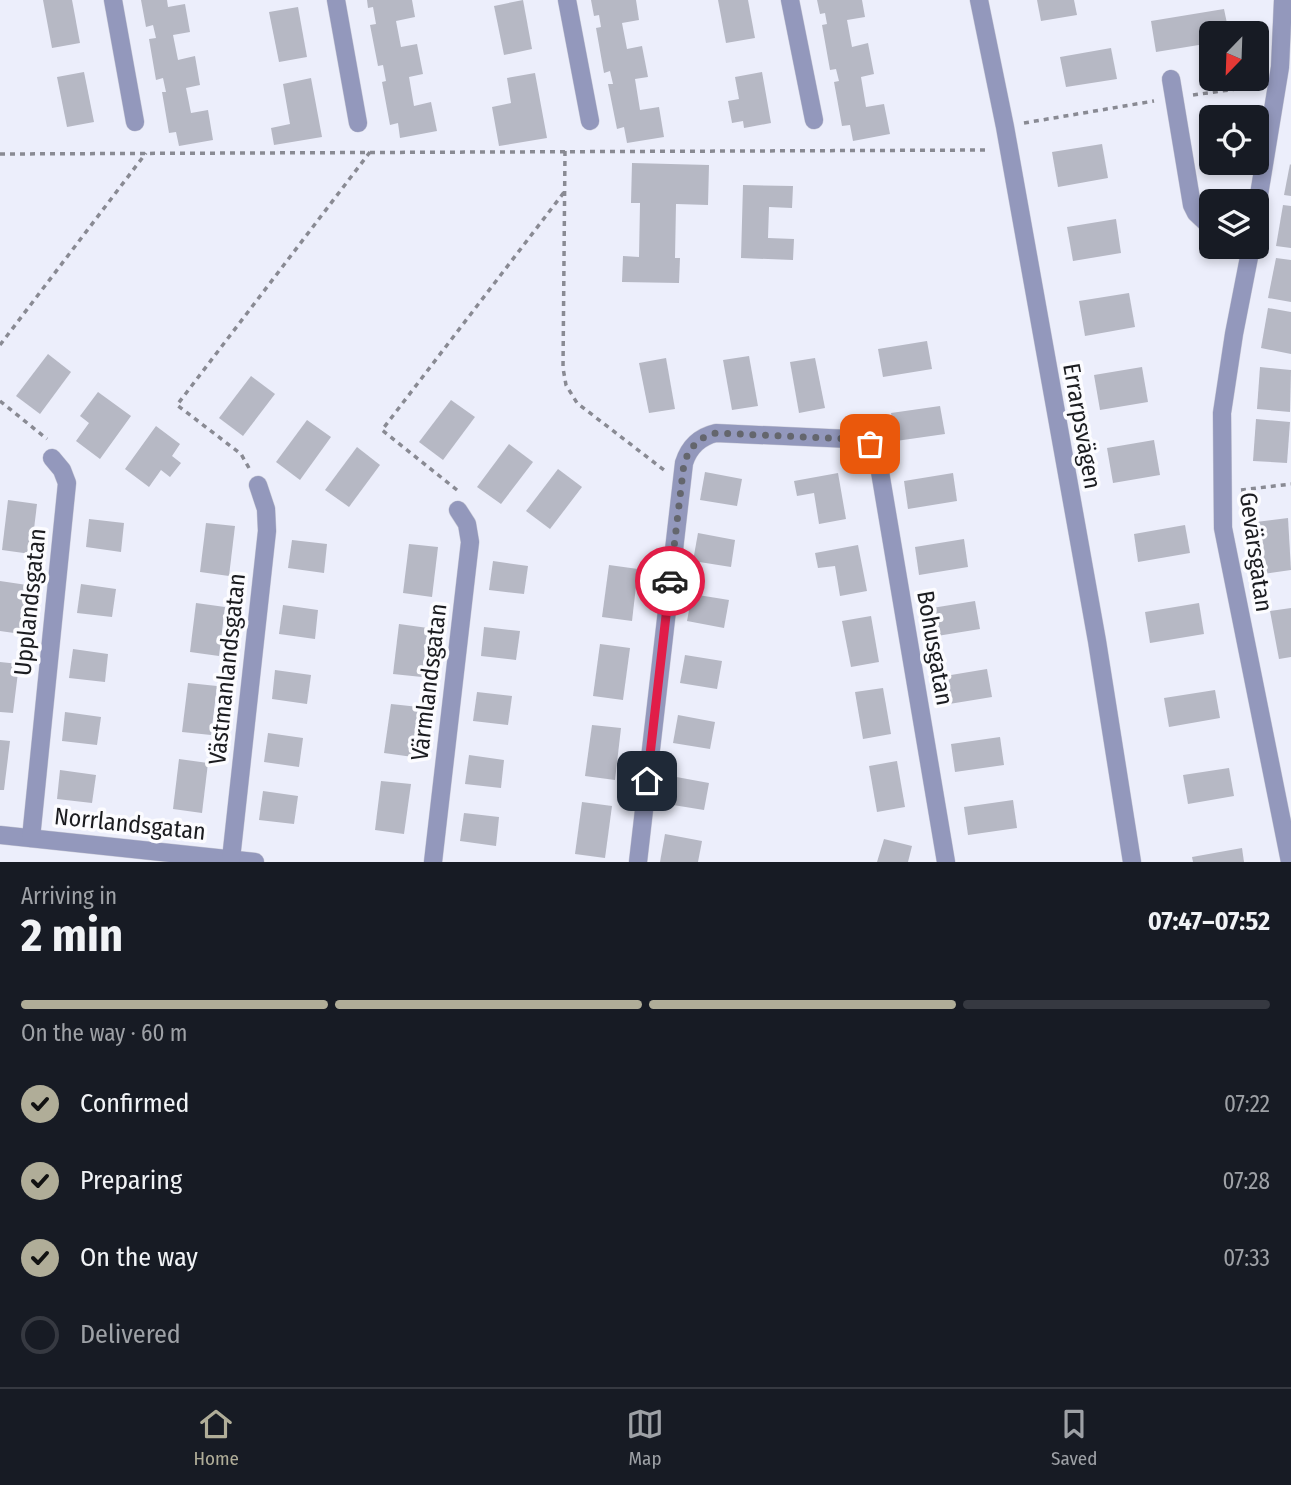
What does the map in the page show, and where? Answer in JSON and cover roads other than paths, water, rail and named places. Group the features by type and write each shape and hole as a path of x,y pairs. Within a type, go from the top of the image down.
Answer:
{"street":[{"path":"113,0 135,122"},
{"path":"336,0 358,122"},
{"path":"568,0 590,121"},
{"path":"790,0 814,120"},
{"name":"Errarpsvägen","path":"979,0 1005,127 1097,641 1132,862"},
{"path":"1260,189 1283,37 1283,0"},
{"path":"1171,79 1192,205 1199,217"},
{"name":"Gevärsgatan","path":"1249,259 1222,412 1223,528 1290,862"},
{"name":"Bohusgatan","path":"638,862 687,454 701,438 716,433 850,439 870,444 878,460 946,862"},
{"name":"Upplandsgatan","path":"31,838 66,484 62,470 52,458"},
{"name":"Västmanlandsgatan","path":"231,859 267,531 266,509 258,485"},
{"name":"Värmlandsgatan","path":"433,862 470,542 467,524 458,510"},
{"name":"Norrlandsgatan","path":"0,835 155,857 255,862"}]}
